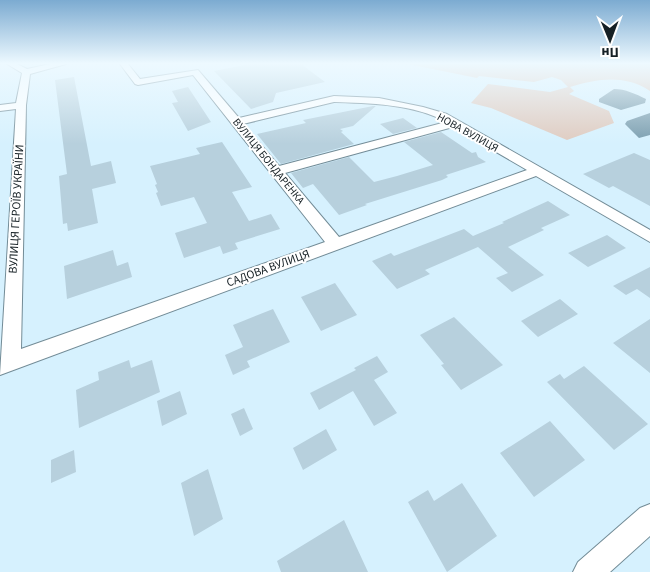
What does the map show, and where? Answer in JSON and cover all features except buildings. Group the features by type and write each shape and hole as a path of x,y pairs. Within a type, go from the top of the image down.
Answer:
{"street":[{"name":"ВУЛИЦЯ ГЕРОЇВ УКРАЇНИ","path":"5,364 23,91"},
{"name":"ВУЛИЦЯ БОНДАРЕНКА","path":"211,91 336,244"},
{"name":"НОВА ВУЛИЦЯ","path":"237,122 334,99 379,101 419,109 443,116 650,237"},
{"path":"0,108 21,105"},
{"path":"276,171 454,123"},
{"name":"САДОВА ВУЛИЦЯ","path":"5,364 537,171"},
{"path":"588,572 650,518"}],"shaded area":[{"path":"482,91 574,91 569,94 609,111 614,123 567,140 491,108 471,103"}],"water":[{"path":"611,91 625,91 646,99 645,103 621,110 599,102 599,99"},
{"path":"650,113 650,135 639,138 625,124 627,121"}]}
